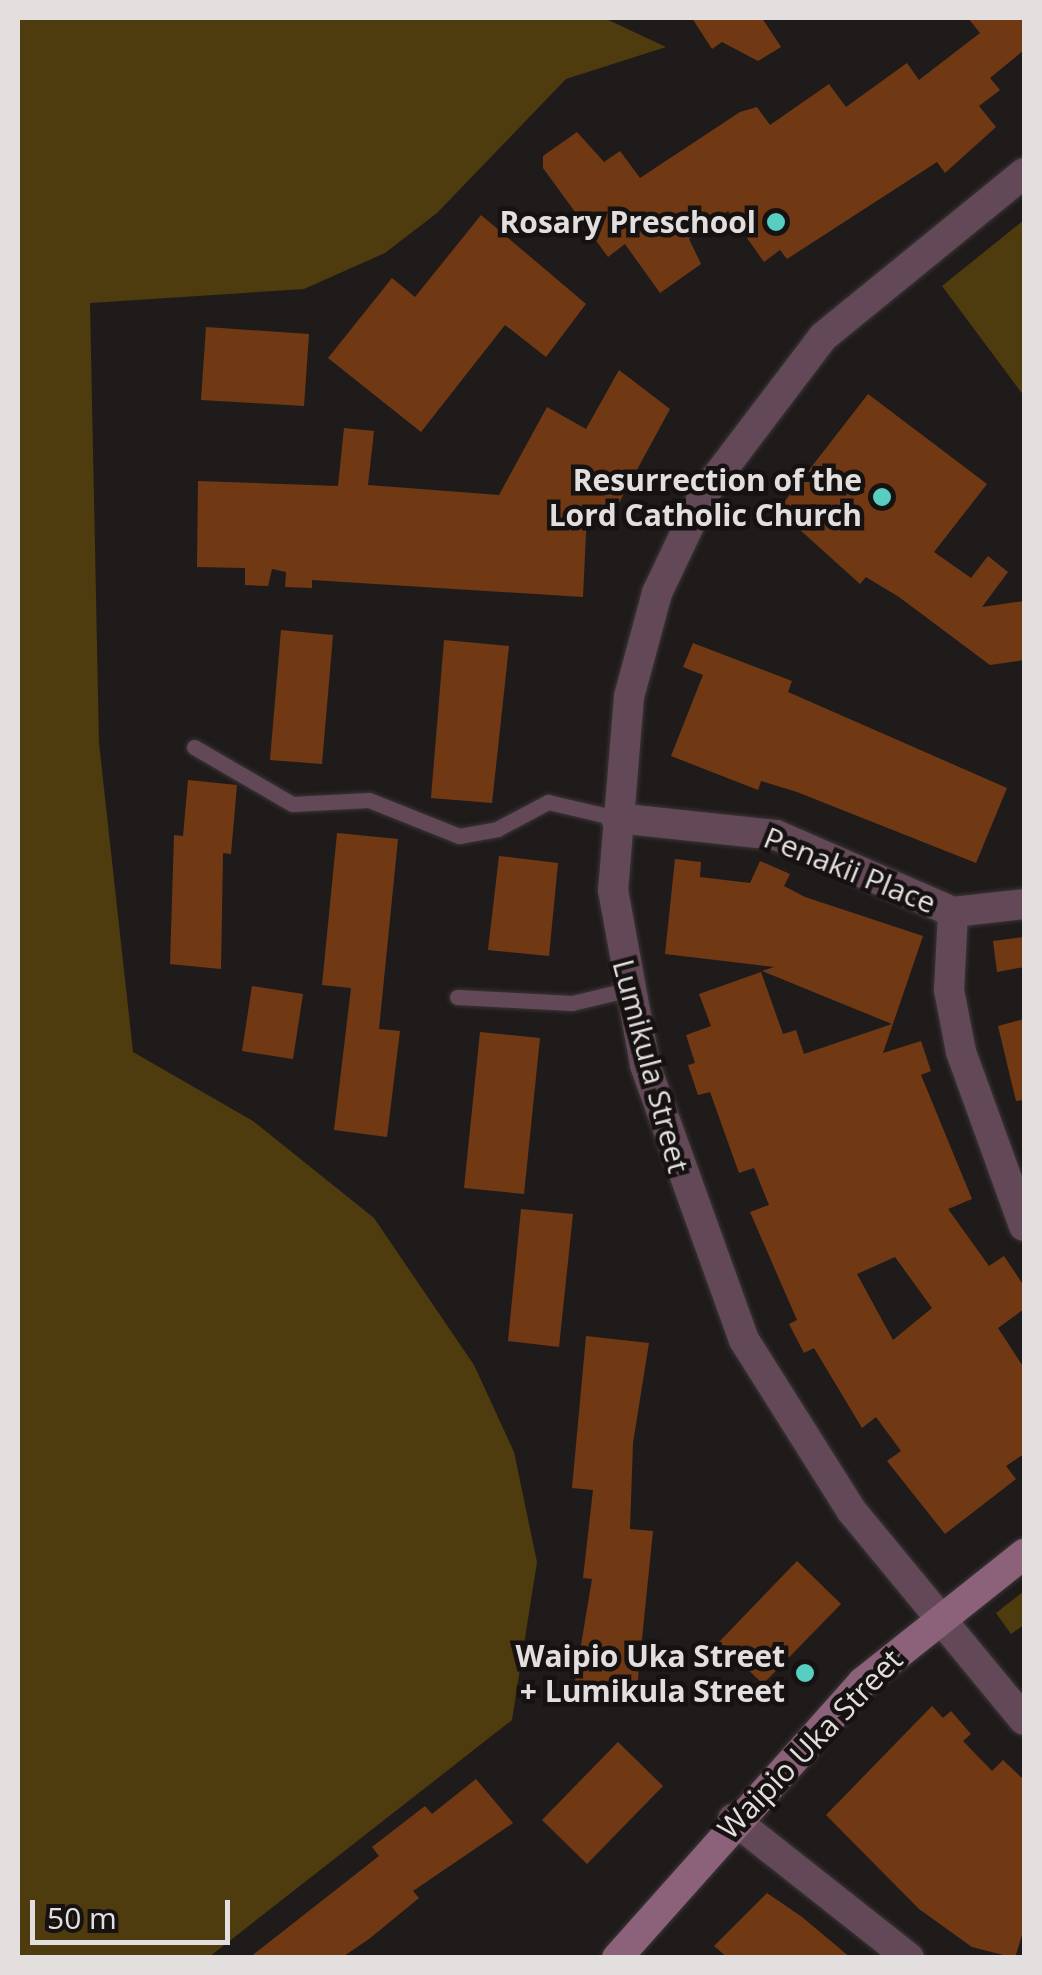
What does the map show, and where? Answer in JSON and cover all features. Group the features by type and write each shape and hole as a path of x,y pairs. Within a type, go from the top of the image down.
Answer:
{"street":[{"name":"Lumikula Street","path":"1024,173 823,337 704,494 652,610 629,697 616,818 626,990 683,1182 744,1340 770,1392 936,1619 1024,1720"},
{"name":"Penakii Place","path":"616,818 776,835 953,912 1024,904"},
{"path":"953,912 950,990 961,1052 1024,1226"},
{"name":"Waipio Uka Street","path":"618,1958 733,1819 936,1619 1024,1554"},
{"path":"733,1819 909,1958"}],"lane":[{"path":"194,748 292,804 369,800 459,836 497,829 548,802 616,818"},
{"path":"456,997 572,1002 626,990"}],"shaded area":[{"path":"18,18 604,18 666,47 566,79 437,213 385,253 304,289 90,303 99,743 133,1052 253,1121 374,1218 474,1365 514,1452 537,1562 512,1720 209,1957 18,1957"},
{"path":"1024,220 1024,396 942,286"},
{"path":"1024,1591 1024,1625 1011,1634 996,1613"}],"building":[{"path":"692,18 762,18 781,47 758,61 722,42 712,49"},
{"path":"968,18 1024,18 1024,50 990,78 1000,90 979,106 996,127 945,173 937,162 787,259 780,250 764,262 728,211 689,239 701,264 660,293 625,244 608,257 543,168 543,156 577,132 604,162 620,151 640,178 740,112 757,107 770,125 829,84 846,107 907,63 919,80 980,33"},
{"path":"481,215 586,304 546,357 505,325 421,432 328,358 392,278 415,297"},
{"path":"206,327 309,334 304,406 201,400"},
{"path":"619,370 670,409 608,523 587,512 583,597 312,580 312,588 285,587 286,572 272,569 268,586 245,585 245,568 197,567 198,481 338,486 344,428 374,431 368,485 499,495 547,407 586,429"},
{"name":"Resurrection of the Lord Catholic Church","path":"868,394 987,484 934,552 971,578 988,556 1008,572 982,607 1024,601 1024,660 990,665 899,597 866,577 860,584 778,510"},
{"path":"281,630 333,635 322,764 270,760"},
{"path":"444,640 509,646 492,803 431,798"},
{"path":"693,643 792,681 788,692 1007,788 976,863 797,792 761,781 758,790 671,756 703,675 683,667"},
{"path":"188,780 237,785 231,854 223,853 221,969 170,964 174,835 183,836"},
{"path":"337,833 398,839 379,1029 400,1031 387,1137 334,1130 351,988 322,985"},
{"path":"499,856 558,863 549,956 488,950"},
{"path":"675,859 701,862 700,877 750,883 760,861 790,874 784,886 805,897 923,936 883,1053 921,1041 931,1071 921,1075 972,1199 948,1209 989,1266 1004,1256 1024,1286 1024,1309 998,1328 1024,1368 1024,1454 1006,1466 1016,1479 945,1534 887,1461 901,1451 876,1417 862,1428 814,1348 804,1353 789,1324 797,1320 750,1212 769,1205 754,1168 739,1173 710,1092 698,1095 688,1065 695,1063 686,1035 711,1026 699,994 761,972 783,1034 796,1030 804,1054 892,1024 762,971 774,967 665,954","holes":["895,1257 932,1308 893,1340 857,1274"]},
{"path":"1024,937 1024,967 997,972 993,941"},
{"path":"252,986 303,994 293,1059 242,1051"},
{"path":"1024,1019 1024,1100 1016,1101 998,1026"},
{"path":"480,1032 540,1038 524,1194 464,1188"},
{"path":"521,1209 573,1214 559,1347 508,1341"},
{"path":"586,1336 649,1343 633,1443 630,1529 653,1531 637,1688 575,1681 592,1579 583,1578 593,1490 572,1488"},
{"path":"797,1561 841,1604 763,1684 719,1642"},
{"path":"932,1706 943,1718 951,1711 971,1734 963,1741 992,1771 1003,1760 1024,1780 1024,1928 1015,1958 972,1947 919,1909 826,1815"},
{"path":"618,1742 663,1786 587,1864 542,1820"},
{"path":"476,1779 513,1823 413,1891 419,1898 369,1939 341,1958 249,1958 379,1856 372,1847 425,1806 432,1814"},
{"path":"767,1893 851,1958 728,1958 714,1946"}],"place":[{"name":"Rosary Preschool","path":"776,222"},
{"name":"Resurrection of the Lord Catholic Church","path":"882,497"},
{"name":"Waipio Uka Street + Lumikula Street","path":"805,1673"}]}
